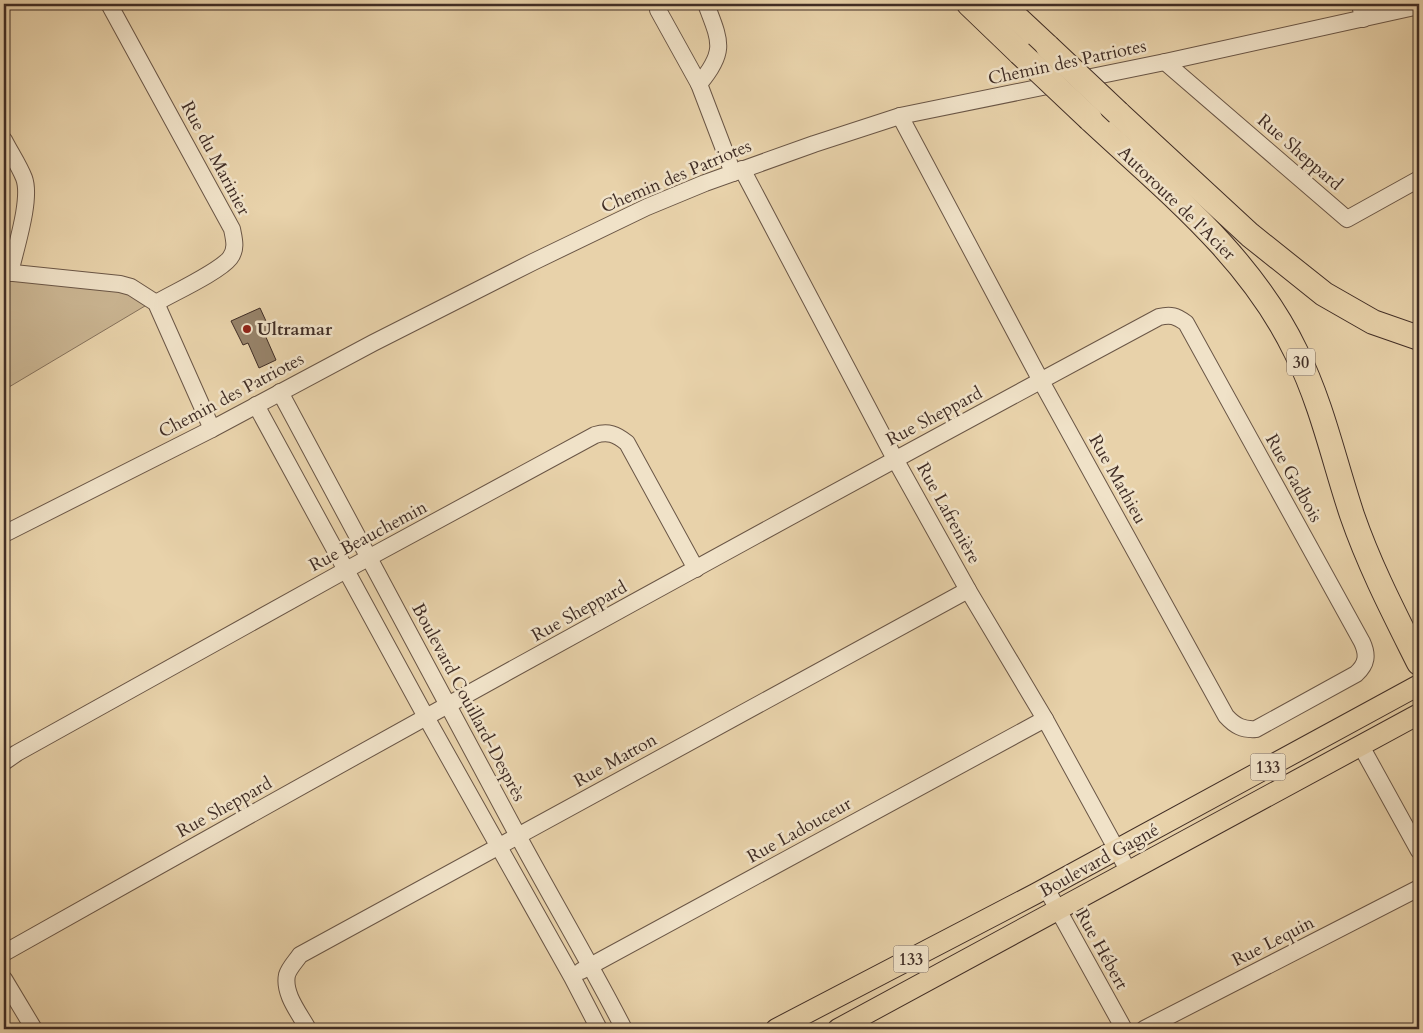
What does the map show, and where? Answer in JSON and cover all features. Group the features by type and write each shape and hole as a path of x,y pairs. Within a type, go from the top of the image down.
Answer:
{"highway":[{"name":"Autoroute de l'Acier","path":"969,4 1218,240 1248,274 1296,351 1325,425 1352,513 1370,563 1419,663"},
{"name":"Autoroute de l'Acier","path":"1002,4 1250,235 1324,294 1340,304 1373,322 1419,338"}],"main road":[{"name":"Boulevard Gagné","path":"776,1029 1117,850 1419,684"},
{"name":"Boulevard Gagné","path":"838,1029 1419,714"}],"street":[{"name":"Rue du Marinier","path":"109,4 232,229 235,243 230,258 217,269 156,303"},
{"name":"Rue Lafrenière","path":"658,4 658,10 698,84 738,171 968,590 1045,718 1129,872"},
{"path":"698,84 715,63 719,49 718,36 706,4"},
{"name":"Chemin des Patriotes","path":"4,534 568,245 647,207 705,182 900,116 1165,62 1361,11 1419,6"},
{"name":"Rue Sheppard","path":"1165,62 1347,219 1419,179"},
{"name":"Rue Mathieu","path":"900,116 1041,381 1226,716 1242,728 1256,729 1356,674 1364,664"},
{"path":"4,140 9,162 24,178 26,191 25,205 7,272 120,284 131,287 156,303 212,429"},
{"name":"Rue Sheppard","path":"4,952 426,717 896,459 1159,317 1177,316"},
{"name":"Rue Gadbois","path":"1177,316 1186,324 1362,642 1366,650 1364,664"},
{"name":"Boulevard Couillard-Desprès","path":"280,392 518,836 624,1029"},
{"path":"256,405 599,1029"},
{"name":"Rue Beauchemin","path":"4,762 17,752 346,570 595,435 605,432 618,435 627,443 696,569"},
{"name":"Rue Matton","path":"308,1029 290,997 287,986 287,974 300,955 968,590"},
{"name":"Rue Ladouceur","path":"572,977 1045,718"},
{"path":"1361,746 1419,851"},
{"name":"Rue Hébert","path":"1046,888 1124,1029"},
{"name":"Rue Lequin","path":"1144,1029 1419,888"},
{"path":"4,978 34,1029"}],"shaded area":[{"path":"4,267 134,284 155,300 4,390"}],"building":[{"path":"260,308 271,332 265,335 276,360 259,368 248,343 243,345 231,321"}],"place":[{"name":"Ultramar","path":"247,329"}]}
